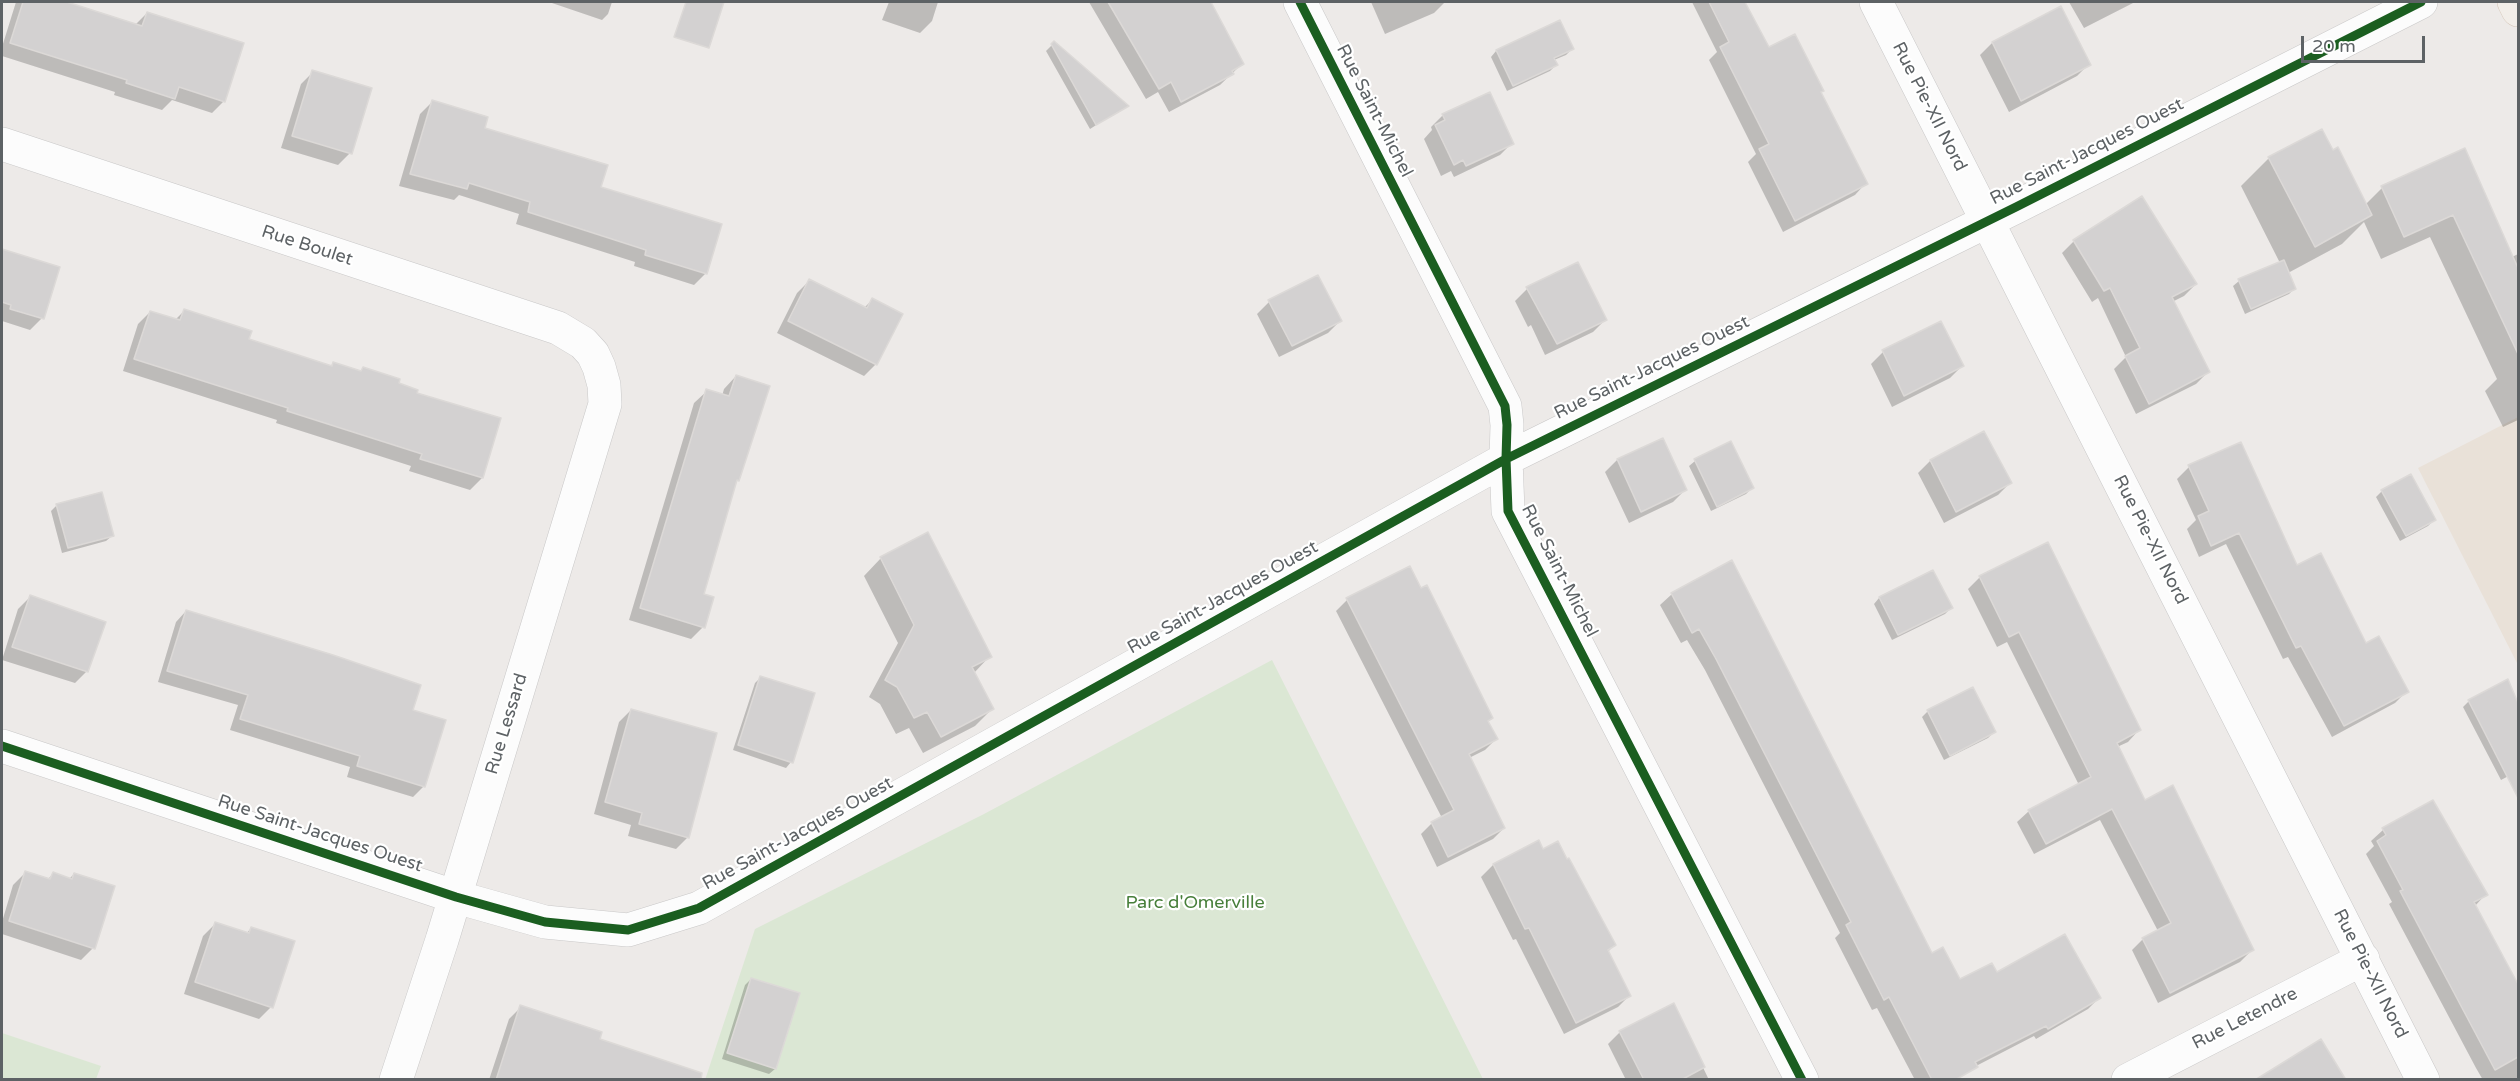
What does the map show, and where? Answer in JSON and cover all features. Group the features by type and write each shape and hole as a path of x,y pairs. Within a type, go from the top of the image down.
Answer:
{"main road":[{"path":"2514,2 2518,10"}],"street":[{"name":"Rue Saint-Michel","path":"1300,2 1504,406 1507,425 1508,511 1802,1080"},
{"name":"Rue Pie-XII Nord","path":"1876,2 2423,1080"},
{"name":"Rue Saint-Jacques Ouest","path":"2,746 456,897 545,922 628,930 699,908 1506,459 1987,221 2421,2"},
{"name":"Rue Boulet","path":"2,144 558,328 583,343 599,367"},
{"name":"Rue Lessard","path":"396,1080 456,897 605,404 604,385 599,367"},
{"name":"Rue Letendre","path":"2128,1080 2363,959"}],"shaded area":[{"path":"2518,417 2518,665 2418,468"}],"green space":[{"name":"Parc d'Omerville","path":"1272,660 1483,1079 705,1080 755,929 984,814"},
{"path":"2,1033 101,1066 96,1079 2,1079"}],"building":[{"path":"23,2 67,2 142,26 147,12 244,43 225,102 179,87 175,99 126,83 127,80 10,43"},
{"path":"686,2 724,2 709,48 674,37"},
{"path":"1108,2 1211,2 1244,64 1232,71 1234,74 1181,102 1171,82 1159,89"},
{"path":"1709,2 1745,2 1769,47 1795,34 1824,91 1821,92 1868,184 1795,221 1759,149 1769,144 1720,47 1729,42"},
{"path":"2061,6 2091,65 2021,101 1992,42"},
{"path":"1560,20 1574,49 1554,58 1558,65 1513,86 1496,50"},
{"path":"1054,41 1129,106 1096,125 1051,44"},
{"path":"312,70 372,88 352,154 292,136"},
{"path":"1490,92 1514,144 1466,166 1463,160 1454,165 1435,125 1445,120 1442,114"},
{"path":"432,100 488,117 485,128 608,165 601,187 722,224 707,274 645,255 646,250 528,212 530,202 469,183 467,189 410,174"},
{"path":"2322,129 2333,150 2338,147 2372,215 2315,247 2268,157"},
{"path":"2465,148 2518,268 2518,354 2453,215 2404,237 2381,186"},
{"path":"2142,196 2197,284 2172,297 2210,372 2149,404 2125,356 2140,348 2110,288 2104,291 2073,240"},
{"path":"2,249 60,267 44,319 10,309 11,305 2,302"},
{"path":"2284,260 2296,289 2251,309 2238,279"},
{"path":"1578,262 1607,320 1557,344 1526,287"},
{"path":"1318,275 1342,321 1292,346 1268,300"},
{"path":"809,279 867,308 872,298 903,314 877,365 788,321"},
{"path":"184,309 252,331 249,339 332,366 333,362 361,371 363,367 400,379 399,383 418,390 417,393 501,418 483,478 420,459 422,454 287,411 288,408 134,359 150,311 180,320"},
{"path":"1941,321 1964,366 1904,396 1882,350"},
{"path":"736,375 770,386 739,481 737,480 704,594 714,597 705,628 640,608 706,389 729,396"},
{"path":"1984,431 2012,483 1956,512 1930,460"},
{"path":"1663,438 1687,490 1641,512 1617,459"},
{"path":"1731,441 1754,488 1717,507 1694,459"},
{"path":"2241,442 2297,565 2321,553 2366,643 2379,636 2409,692 2344,726 2301,646 2296,648 2239,533 2211,546 2198,516 2209,511 2188,465"},
{"path":"2411,474 2436,520 2406,536 2381,490"},
{"path":"102,492 114,536 68,548 56,504"},
{"path":"928,532 992,657 972,667 994,709 941,737 927,712 914,718 897,687 885,680 914,625 880,557"},
{"path":"2048,542 2141,730 2117,743 2145,800 2173,785 2254,950 2170,993 2142,938 2171,923 2112,809 2046,844 2028,810 2091,777 2019,632 2009,637 1979,576"},
{"path":"1732,560 1932,953 1943,947 1960,979 1992,963 1997,972 2065,934 2101,998 2048,1029 2046,1026 1975,1062 1978,1067 1955,1080 1932,1080 1889,997 1884,1000 1846,925 1851,922 1716,659 1699,629 1692,633 1671,593"},
{"path":"1410,566 1421,588 1427,585 1493,718 1488,721 1498,739 1469,754 1505,828 1448,857 1431,822 1454,810 1346,598"},
{"path":"1933,570 1953,608 1898,635 1879,597"},
{"path":"30,595 106,622 88,672 12,647"},
{"path":"186,610 333,655 421,685 413,710 446,720 425,787 357,766 360,756 240,719 248,695 167,671"},
{"path":"760,676 815,693 793,763 738,745"},
{"path":"2508,679 2518,703 2518,798 2468,700"},
{"path":"1973,687 1996,732 1950,756 1927,710"},
{"path":"631,709 717,733 689,838 639,824 642,813 605,802"},
{"path":"2433,800 2488,895 2474,902 2518,984 2518,1057 2495,1070 2400,891 2403,890 2377,841 2386,835 2382,828"},
{"path":"1539,840 1543,849 1558,841 1567,859 1569,858 1616,945 1608,950 1631,996 1576,1023 1529,928 1525,929 1493,864"},
{"path":"25,871 50,879 53,872 72,879 74,873 115,886 95,949 9,921"},
{"path":"215,922 249,933 251,927 295,941 273,1008 195,982"},
{"path":"751,978 800,993 776,1069 727,1053"},
{"path":"1674,1003 1705,1067 1681,1080 1644,1080 1619,1031"},
{"path":"520,1005 602,1032 600,1039 702,1073 701,1080 496,1080"},
{"path":"2321,1039 2346,1080 2255,1080"}],"cycle path":[{"path":"1300,2 1505,406 1508,511 1802,1080"},
{"path":"2,746 456,897 545,922 628,930 699,908 1506,459 2016,207 2421,2"}]}
